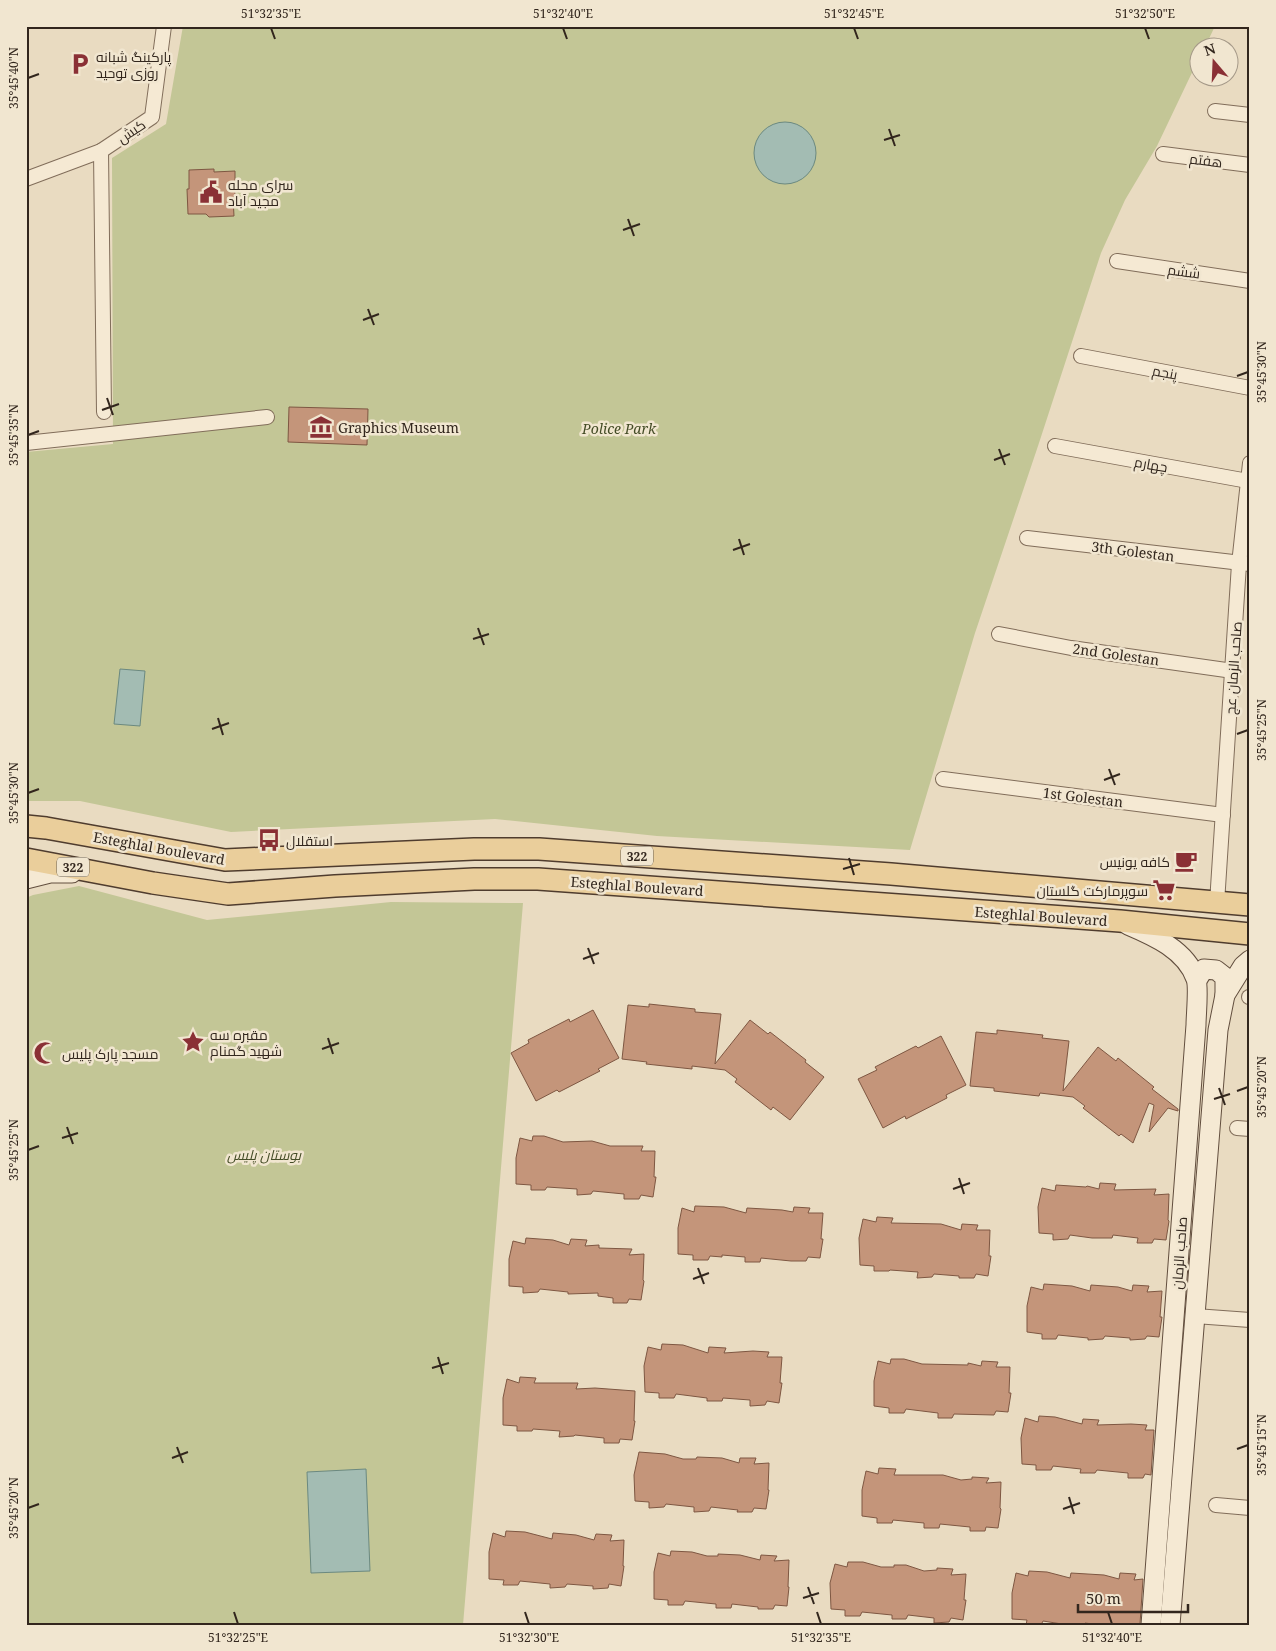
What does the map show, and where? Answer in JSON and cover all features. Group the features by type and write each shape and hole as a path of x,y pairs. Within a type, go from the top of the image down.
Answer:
{"main road":[{"name":"Esteghlal Boulevard","path":"26,826 225,860 474,849 539,849 891,874 1250,905"},
{"name":"Esteghlal Boulevard","path":"26,859 153,883 228,894 345,885 474,879 538,879 1120,921 1250,934"},
{"path":"26,879 50,873 119,876"},
{"path":"1120,921 1161,939 1185,960 1197,980 1204,968 1216,970 1225,977 1225,995"},
{"name":"صاحب الزمان","path":"1170,1625 1218,1030 1225,995 1242,966 1250,960"},
{"name":"صاحب الزمان","path":"1151,1625 1194,1045 1197,980"}],"street":[{"name":"کیش","path":"26,179 101,151 152,117 164,26"},
{"path":"1215,111 1250,115"},
{"path":"101,151 104,412"},
{"name":"هفتم","path":"1162,154 1250,165"},
{"name":"ششم","path":"1118,261 1250,280"},
{"name":"پنجم","path":"1081,356 1250,388"},
{"path":"26,443 268,417"},
{"name":"چهارم","path":"1055,446 1248,481"},
{"name":"صاحب الزمان عج","path":"1217,903 1233,671 1244,564 1250,463"},
{"name":"3th Golestan","path":"1027,538 1244,564"},
{"name":"2nd Golestan","path":"999,634 1071,648 1233,671"},
{"name":"1st Golestan","path":"942,779 1223,815"},
{"path":"1196,1316 1250,1320"},
{"path":"1216,1505 1250,1508"}],"green space":[{"name":"Police Park","path":"183,26 1215,26 1209,38 1188,38 1188,81 1157,146 1125,200 1101,253 975,633 910,850 657,836 495,819 231,832 80,801 26,801 26,452 113,444 112,158 166,124"},
{"name":"بوستان پلیس","path":"79,886 207,920 391,902 523,903 463,1625 26,1625 26,898"}],"water":[{"path":"785,122 797,125 807,131 813,141 816,153 813,165 807,175 797,181 785,184 773,181 763,175 757,165 754,153 757,141 763,131 773,125"},
{"path":"120,669 145,671 140,726 114,724"},
{"path":"366,1469 370,1571 311,1573 307,1472"}],"building":[{"name":"سرای محله مجید آباد","path":"214,169 214,172 235,171 234,216 209,217 206,214 188,214 187,189 189,189 189,170"},
{"path":"289,407 368,409 367,445 288,442"},
{"path":"649,1004 695,1009 695,1012 721,1014 715,1064 750,1020 768,1034 770,1032 806,1060 805,1062 824,1077 790,1120 773,1107 771,1110 735,1082 737,1079 725,1070 692,1066 692,1069 646,1064 647,1062 622,1059 628,1005 649,1007"},
{"path":"593,1010 619,1058 598,1069 600,1071 559,1092 557,1090 536,1101 511,1053 529,1043 528,1040 569,1019 570,1022"},
{"path":"997,1030 1043,1035 1042,1038 1069,1041 1063,1091 1098,1047 1116,1061 1118,1058 1154,1087 1152,1089 1178,1109 1178,1111 1168,1108 1149,1132 1154,1105 1149,1103 1133,1143 1121,1134 1119,1136 1083,1108 1085,1106 1073,1097 1040,1093 1039,1096 994,1091 994,1088 970,1086 976,1032 997,1034"},
{"path":"941,1036 966,1085 946,1095 947,1098 906,1119 905,1116 883,1128 858,1079 877,1070 875,1067 916,1046 918,1048"},
{"path":"533,1136 544,1136 563,1142 592,1141 610,1146 643,1146 641,1151 655,1151 654,1177 656,1177 653,1197 641,1195 639,1199 624,1199 624,1194 593,1191 591,1194 577,1195 577,1189 547,1187 545,1190 531,1190 531,1185 516,1184 516,1158 520,1138 532,1141"},
{"path":"1100,1183 1116,1184 1114,1190 1156,1189 1154,1195 1169,1194 1169,1221 1166,1240 1154,1239 1152,1243 1137,1243 1138,1238 1113,1235 1112,1238 1092,1238 1070,1235 1068,1239 1053,1240 1053,1234 1039,1233 1038,1207 1042,1188 1055,1191 1056,1185 1087,1186 1099,1189"},
{"path":"695,1206 724,1207 746,1213 747,1208 793,1212 794,1207 810,1208 808,1213 823,1213 821,1239 823,1239 820,1258 808,1257 806,1261 791,1261 761,1258 760,1262 745,1262 745,1257 722,1255 722,1257 710,1256 708,1260 693,1260 693,1255 678,1254 678,1228 682,1208 694,1212"},
{"path":"877,1217 893,1218 891,1223 941,1224 961,1230 962,1224 978,1225 976,1230 990,1230 989,1256 991,1256 988,1276 976,1274 974,1278 959,1278 959,1276 934,1274 932,1277 917,1278 918,1272 874,1271 874,1266 860,1265 859,1238 863,1219 876,1222"},
{"path":"526,1238 553,1240 569,1245 571,1239 587,1240 585,1246 599,1245 599,1248 632,1249 629,1255 644,1254 644,1281 641,1300 629,1299 627,1303 613,1303 613,1298 598,1296 598,1293 568,1294 568,1292 540,1289 538,1292 523,1293 523,1287 509,1286 509,1259 513,1241 525,1244"},
{"path":"1044,1284 1072,1286 1090,1291 1091,1285 1118,1287 1132,1291 1133,1285 1149,1286 1147,1292 1162,1291 1160,1317 1162,1317 1159,1337 1147,1336 1145,1339 1130,1340 1130,1338 1105,1336 1103,1339 1088,1340 1088,1338 1058,1335 1056,1339 1042,1339 1042,1334 1027,1332 1027,1306 1031,1287 1043,1290"},
{"path":"662,1344 683,1345 708,1353 709,1347 726,1348 724,1353 769,1352 767,1357 782,1357 780,1383 782,1383 779,1403 767,1401 765,1405 750,1406 750,1400 723,1398 722,1401 707,1401 707,1398 676,1394 674,1398 659,1398 659,1393 645,1392 644,1366 648,1347 661,1350"},
{"path":"891,1359 904,1359 922,1364 968,1365 968,1363 981,1366 982,1361 998,1362 996,1367 1010,1367 1009,1393 1011,1393 1008,1412 996,1411 994,1415 954,1414 952,1418 938,1418 938,1413 906,1409 904,1413 889,1413 889,1408 874,1406 874,1381 878,1361 890,1364"},
{"path":"520,1377 536,1378 534,1383 578,1383 576,1389 595,1388 635,1391 635,1421 632,1440 620,1439 619,1443 604,1443 604,1438 575,1435 559,1437 560,1431 533,1429 532,1431 517,1431 517,1426 503,1425 503,1398 507,1379 519,1383"},
{"path":"1039,1416 1055,1417 1082,1424 1083,1419 1099,1420 1097,1425 1147,1425 1145,1430 1154,1430 1151,1475 1145,1474 1143,1478 1128,1478 1128,1473 1097,1470 1095,1473 1080,1473 1081,1469 1053,1466 1051,1470 1036,1470 1036,1465 1022,1464 1021,1438 1025,1418 1038,1422"},
{"path":"639,1452 665,1454 683,1459 696,1459 697,1457 722,1458 739,1463 740,1458 756,1458 754,1464 769,1463 769,1490 766,1509 754,1508 752,1512 737,1512 738,1510 711,1507 709,1511 694,1512 694,1507 666,1504 664,1507 649,1508 649,1502 635,1501 634,1475"},
{"path":"879,1468 896,1469 894,1475 943,1475 961,1480 972,1479 972,1477 989,1478 986,1483 1001,1482 1001,1509 998,1528 986,1527 985,1531 970,1531 970,1527 940,1524 939,1528 924,1528 924,1523 893,1520 892,1523 877,1523 877,1518 862,1516 862,1490 866,1471 878,1474"},
{"path":"506,1531 525,1532 552,1539 553,1533 576,1535 594,1540 596,1534 612,1535 610,1541 624,1540 624,1566 621,1586 609,1584 608,1588 593,1589 593,1586 567,1584 565,1587 550,1588 550,1584 520,1581 518,1585 503,1585 504,1580 489,1579 489,1552 493,1533 505,1537"},
{"path":"671,1551 692,1552 707,1556 718,1556 718,1554 740,1555 760,1560 761,1555 777,1556 774,1561 789,1560 787,1606 775,1605 773,1609 758,1609 758,1607 732,1604 731,1608 716,1608 716,1604 685,1601 683,1605 668,1605 668,1600 654,1599 654,1572 658,1553 670,1556"},
{"path":"848,1562 863,1562 881,1567 906,1565 924,1571 937,1570 937,1568 953,1569 951,1575 966,1574 964,1600 966,1600 963,1620 951,1618 949,1622 934,1623 934,1618 908,1615 906,1619 892,1619 892,1615 862,1612 860,1616 845,1616 845,1610 831,1609 830,1583 835,1564 847,1567"},
{"path":"1029,1571 1047,1572 1070,1578 1071,1573 1104,1575 1119,1579 1120,1573 1136,1574 1134,1580 1143,1579 1140,1624 1100,1625 1085,1623 1084,1625 1068,1625 1043,1621 1041,1625 1026,1625 1027,1620 1012,1619 1012,1593 1016,1573 1028,1576"}],"place":[{"name":"پارکینگ شبانه روزی توحید","path":"80,64"},
{"name":"سرای محله مجید آباد","path":"211,192"},
{"name":"Graphics Museum","path":"321,427"},
{"name":"استقلال","path":"269,840"},
{"name":"کافه یونیس","path":"1186,861"},
{"name":"سوپرمارکت گلستان","path":"1164,890"},
{"name":"مقبره سه شهید گمنام","path":"193,1042"},
{"name":"مسجد پارک پلیس","path":"45,1053"}]}
